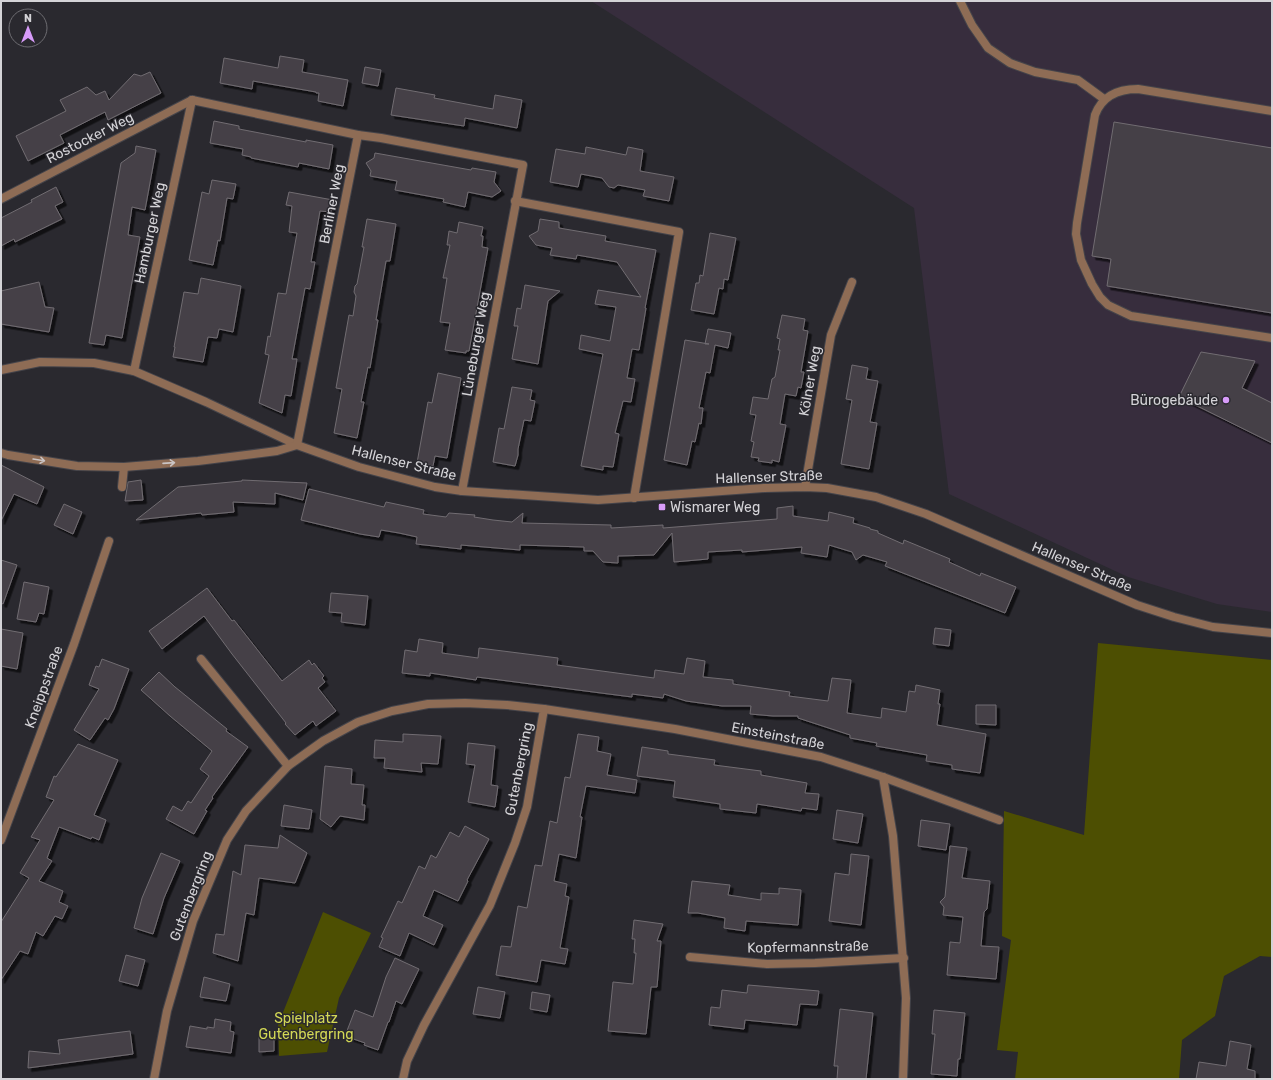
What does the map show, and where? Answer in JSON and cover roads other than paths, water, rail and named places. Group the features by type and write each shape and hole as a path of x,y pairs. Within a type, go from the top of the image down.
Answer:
{"street":[{"path":"960,1 972,24 988,48 1010,63 1035,72 1078,80 1104,99"},
{"path":"1272,111 1138,89 1122,91 1104,99 1095,115 1076,234 1081,260 1086,274 1100,297 1108,305 1131,316 1272,338"},
{"path":"192,100 358,135 523,165 516,201 679,232 634,498"},
{"name":"Rostocker Weg","path":"1,199 192,100"},
{"name":"Hamburger Weg","path":"134,372 192,100"},
{"name":"Berliner Weg","path":"297,446 358,135"},
{"name":"Lüneburger Weg","path":"462,492 516,201"},
{"name":"Kölner Weg","path":"805,487 831,335 852,282"},
{"name":"Hallenser Straße","path":"1,370 40,362 56,362 94,363 134,372 206,402 297,446 359,467 434,487 462,492 598,500 764,488 805,487 827,488 876,497 926,514 1137,605 1174,617 1213,627 1272,633"},
{"path":"1,453 77,466 124,467 198,461 277,451 297,446"},
{"path":"122,487 124,467"},
{"name":"Kneippstraße","path":"1,840 74,644 109,541"},
{"path":"201,659 288,766"},
{"name":"Gutenbergring","path":"154,1079 167,1011 193,921 227,840 246,811 288,766 323,741 358,722 392,711 428,704 465,703 544,709 527,807 516,843 490,905 424,1025 407,1061 403,1079"},
{"name":"Einsteinstraße","path":"544,709 675,729 821,757 884,776 1000,820"},
{"path":"884,776 893,836 904,958 906,998 903,1079"},
{"name":"Kopfermannstraße","path":"690,957 766,964 904,958"}],"place":[{"name":"Bürogebäude","path":"1226,400"},
{"name":"Wismarer Weg","path":"662,507"}],"park label":[{"name":"Spielplatz Gutenbergring","path":"306,1026"}]}
